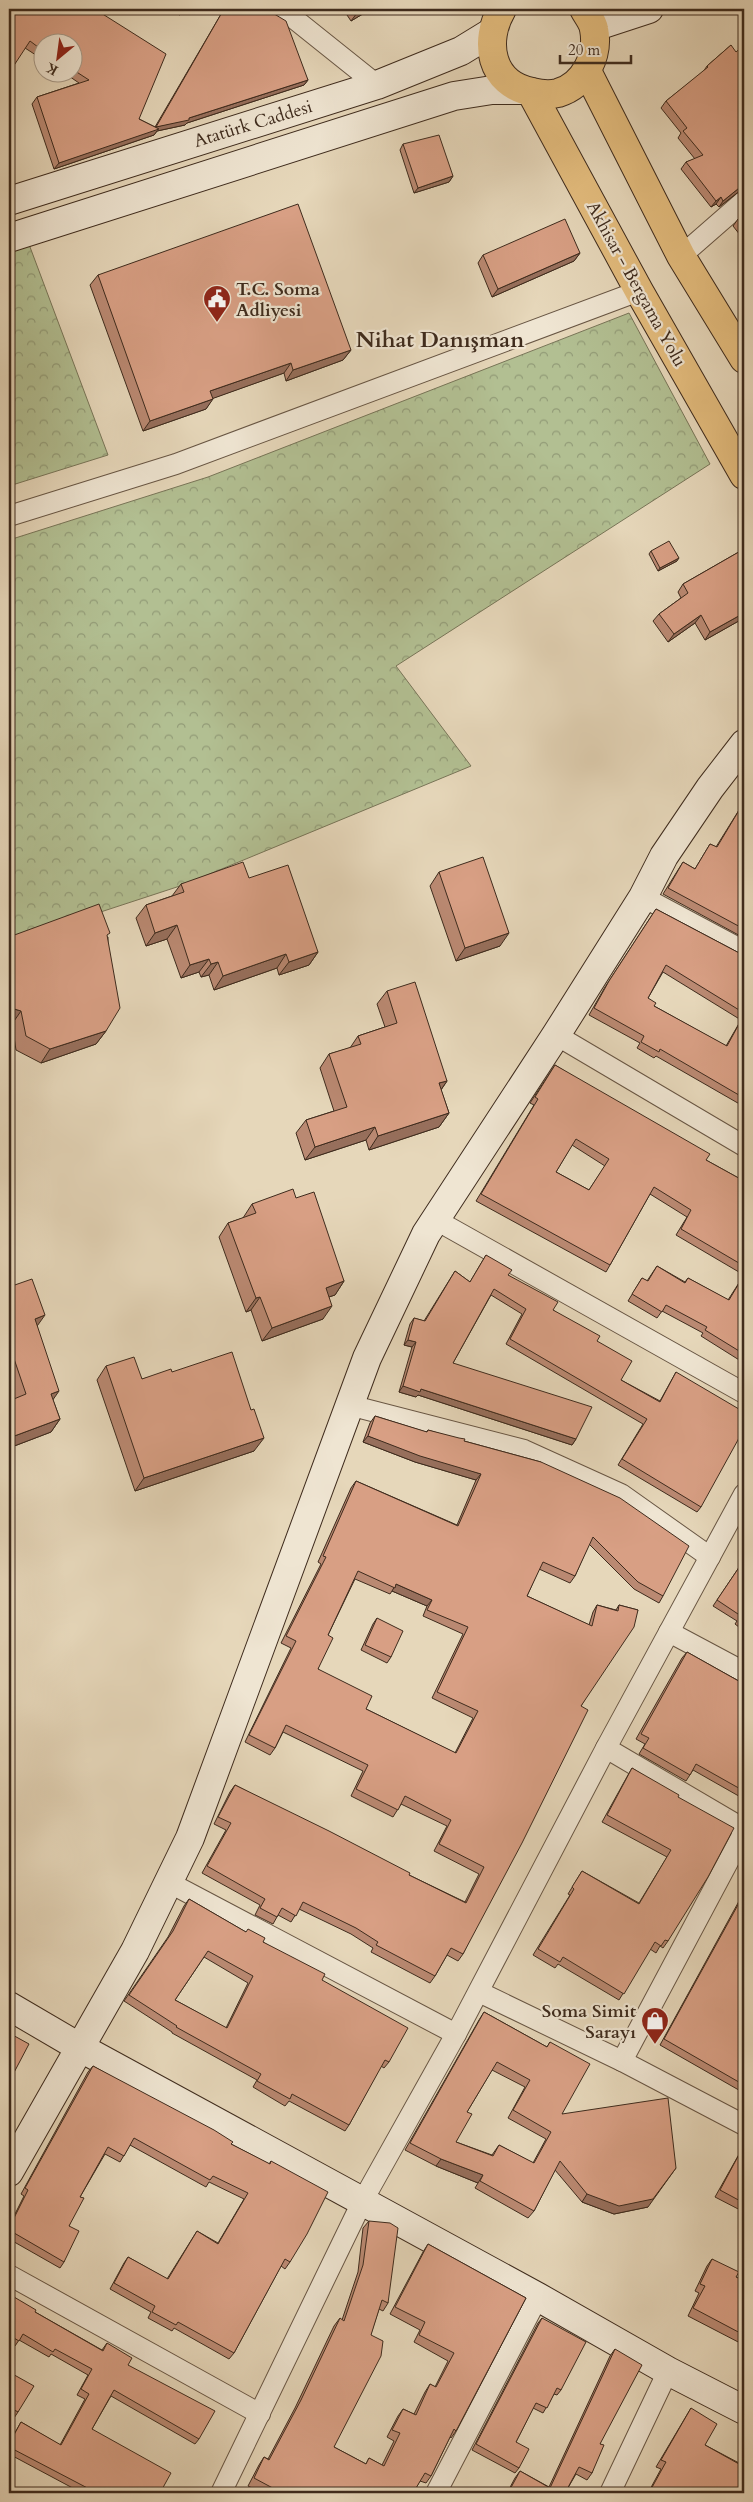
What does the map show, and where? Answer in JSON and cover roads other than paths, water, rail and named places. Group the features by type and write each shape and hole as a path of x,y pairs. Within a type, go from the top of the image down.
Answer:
{"main road":[{"name":"Akhisar - Bergama Yolu","path":"493,18 490,42 494,62 506,79 526,91 744,475"},
{"path":"526,91 542,94 558,93 574,84 587,71 595,50 589,18"},
{"path":"587,71 681,256 744,359"}],"street":[{"path":"282,9 377,85"},
{"path":"589,18 649,9"},
{"name":"Atatürk Caddesi","path":"9,201 377,85 461,51 493,18"},
{"path":"9,238 454,96 492,90 526,91"},
{"path":"681,256 744,201"},
{"path":"9,516 176,464 638,291"},
{"path":"9,2172 135,1951 190,1838 367,1358 426,1234 556,1035 643,897 664,856 710,788 744,744"},
{"path":"643,897 744,951"},
{"path":"556,1035 744,1146"},
{"path":"436,1220 744,1393"},
{"path":"349,1405 524,1450 622,1494 710,1557"},
{"path":"221,2493 362,2202 479,1992 606,1748 744,1494"},
{"path":"669,1632 744,1672"},
{"path":"606,1748 744,1830 622,2061"},
{"path":"168,1882 456,2034"},
{"path":"479,1992 622,2061 744,2126"},
{"path":"9,2006 79,2047 744,2410"},
{"path":"9,2275 260,2414"},
{"path":"436,2493 538,2297"},
{"path":"610,2493 668,2370"}],"place":[{"name":"T.C. Soma Adliyesi","path":"217,323"},
{"name":"Soma Simit Sarayı","path":"655,2045"}],"district":[{"name":"Nihat Danışman","path":"440,340"}]}
